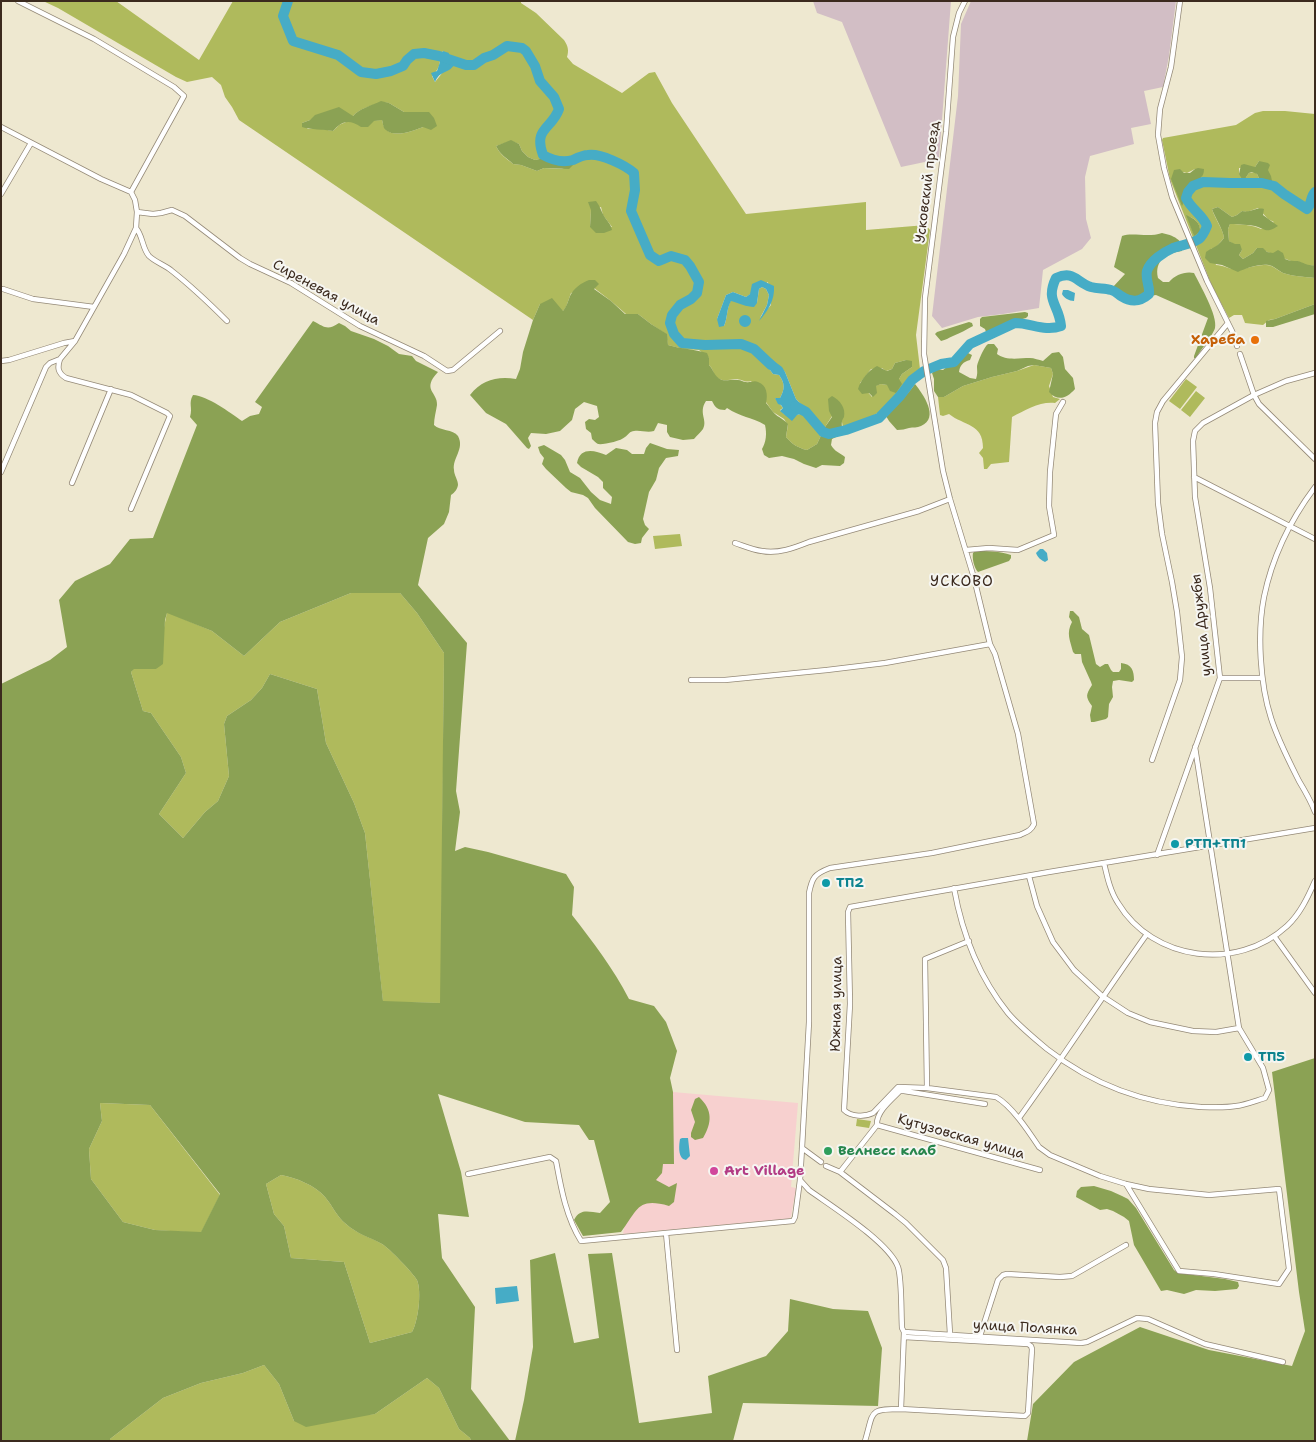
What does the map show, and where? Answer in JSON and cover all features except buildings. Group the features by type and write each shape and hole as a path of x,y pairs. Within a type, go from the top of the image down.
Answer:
{"street":[{"path":"18,1 104,44 174,87 184,96 131,192"},
{"name":"Усковский проезд","path":"802,1148 810,1022 809,893 812,881 818,872 830,868 932,852 1020,835 1032,829 1034,824 1018,734 995,654 990,644 943,471 926,366 924,342 925,298 946,132 953,37 959,13 965,1"},
{"path":"1180,1 1171,67 1160,109 1158,131 1164,168 1172,197 1196,256 1237,346"},
{"path":"1,128 101,179 131,192 135,200 137,212 136,228 124,254 75,341 60,359 46,367 1,472"},
{"path":"1,194 31,143"},
{"name":"Сиреневая улица","path":"137,212 153,214 172,210 185,216 250,264 292,283 360,326 424,356 447,371 453,370 500,331"},
{"path":"136,228 147,254 153,260 168,267 227,320"},
{"path":"3,288 33,299 94,308"},
{"path":"1152,760 1180,680 1182,664 1177,612 1158,503 1155,423 1157,412 1163,401 1228,323"},
{"path":"1,361 64,342 75,341"},
{"path":"1240,354 1254,395 1260,404 1315,459"},
{"path":"60,359 58,370 66,378 131,395 170,416 131,509"},
{"name":"улица Дружбы","path":"1157,855 1220,678 1210,588 1195,497 1193,441 1195,431 1203,423 1254,395 1286,381 1315,373"},
{"path":"72,483 111,390"},
{"path":"966,550 980,548 1018,550 1054,535 1049,506 1050,472 1056,414 1063,402"},
{"path":"1194,477 1315,539"},
{"path":"1315,487 1291,526 1278,553 1264,598 1261,619 1262,678 1271,718 1282,747 1315,812"},
{"path":"735,543 766,552 786,550 930,508 950,499"},
{"path":"691,680 725,680 827,670 885,663 990,644"},
{"path":"1220,678 1262,678"},
{"path":"1195,747 1210,846 1228,954 1239,1028 1263,1068 1269,1090 1265,1098 1236,1106 1181,1106 1158,1102 1121,1090 1091,1078 1061,1060 1008,1013 985,978 977,964 959,915 954,888 1157,855 1210,846 1315,828"},
{"path":"1104,863 1111,889 1118,903 1138,927 1165,944 1193,954 1228,954 1253,947 1274,936 1288,925 1299,912 1315,881"},
{"path":"1028,876 1037,906 1054,942 1074,970 1102,996 1128,1013 1150,1022 1193,1032 1216,1032 1239,1028"},
{"name":"Южная улица","path":"954,888 852,906 848,912 850,1004 844,1110 848,1113 868,1116 898,1087 927,1088 996,1098 1019,1118 1039,1147 1050,1155 1100,1176 1126,1184 1209,1195 1279,1189 1289,1269 1279,1284 1214,1274 1179,1271 1126,1184"},
{"path":"1019,1118 1061,1060 1102,996 1147,934"},
{"path":"1274,936 1315,992"},
{"path":"927,1088 925,959 969,941"},
{"path":"877,1125 882,1110 900,1091 985,1104"},
{"name":"Кутузовская улица","path":"840,1172 877,1125 1040,1170"},
{"path":"802,1148 821,1162"},
{"path":"468,1174 550,1157 556,1161 564,1201 575,1231 581,1241 793,1221 800,1180 802,1148"},
{"path":"826,1166 840,1172 906,1223 943,1260 946,1268 950,1334"},
{"path":"800,1180 809,1190 872,1236 890,1253 898,1269 904,1334 901,1409"},
{"path":"666,1233 677,1350"},
{"path":"980,1336 998,1280 1003,1275 1072,1276 1126,1245"},
{"name":"улица Полянка","path":"904,1334 950,1334 1081,1343 1087,1342 1137,1318 1148,1320 1205,1344 1283,1362"},
{"path":"865,1441 873,1414 883,1409 1025,1416 1028,1413 1032,1346 1028,1344 904,1334"}],"shaded area":[{"path":"813,1 951,1 939,159 901,167 842,22 817,13"},
{"path":"971,1 1176,1 1163,87 1144,91 1151,124 1131,128 1134,144 1090,156 1085,177 1086,219 1091,238 1082,249 1043,270 1039,308 978,317 942,328 932,316 958,96 961,24"},
{"name":"Art Village","path":"673,1092 798,1103 791,1187 796,1188 791,1217 788,1219 623,1234 645,1118"}],"green space":[{"path":"43,1 116,1 199,60 233,1 521,1 564,40 568,48 567,57 573,64 622,93 649,73 655,72 672,103 746,214 866,202 866,230 926,225 930,230 916,335 920,369 914,373 881,411 864,421 843,428 842,422 832,416 817,444 807,450 801,448 793,444 786,437 788,425 784,419 773,412 751,381 717,378 709,365 709,358 699,350 683,349 668,345 666,334 638,314 626,314 594,288 571,293 563,311 540,304 533,320 239,120 225,97 221,85 212,77 187,82","holes":["443,51 450,58 466,64 455,64 443,72 435,82 432,76 439,65 439,56","381,102 389,103 404,112 421,112 423,127 397,134 388,131 382,120 346,122 339,125 333,131 316,128 308,129 302,123 310,120 353,116","511,141 519,144 522,151 528,157 535,160 544,158 551,161 574,163 562,169 544,168 537,171 513,164 496,146","601,207 603,215 612,227 590,227 591,210","768,282 771,305 760,318 767,305 769,295 766,289 762,287 759,289 757,303 743,303 731,300 724,326 717,319 726,295 733,292 746,297","763,355 785,372 796,399 808,412 790,416 780,410 783,408 775,398 780,398 784,386 779,375 773,374 761,360","906,360 912,367 902,374 899,379 887,385 875,386 872,397 860,383 871,369 882,368 886,371 892,369 895,363"]},
{"path":"381,101 389,103 404,112 429,112 437,126 431,130 423,127 397,134 384,128 382,120 374,121 368,127 361,127 346,122 339,125 333,131 302,127 302,123 310,120 315,115 339,107 353,116 362,109"},
{"path":"1285,111 1315,114 1315,265 1307,266 1257,248 1243,259 1239,255 1242,250 1229,241 1228,229 1230,224 1261,229 1274,222 1268,219 1258,208 1247,212 1242,211 1232,217 1218,207 1212,209 1224,238 1216,247 1211,249 1216,265 1239,269 1268,265 1283,273 1315,278 1315,304 1269,320 1263,325 1245,323 1242,315 1234,315 1229,318 1212,286 1170,179 1162,140 1163,138 1236,125 1255,113","holes":["1259,161 1267,170 1266,182 1260,180 1255,172 1249,173 1246,177 1239,174 1239,168 1255,167","1195,169 1202,177 1191,184 1184,193 1184,199 1174,170 1187,173","1187,216 1195,220 1199,226 1200,232 1194,235"]},
{"path":"511,140 519,144 522,151 528,157 535,160 544,158 551,161 575,163 569,169 544,168 537,171 513,164 496,146"},
{"path":"1259,161 1270,165 1268,170 1272,181 1269,183 1260,180 1257,174 1252,172 1244,180 1242,179 1239,174 1241,165 1255,167"},
{"path":"1198,168 1204,169 1203,174 1184,193 1182,206 1171,179 1174,170 1180,169 1184,173 1190,173"},
{"path":"596,201 612,230 596,233 590,227 591,210 588,202"},
{"path":"1218,207 1232,217 1242,211 1264,209 1263,215 1278,226 1266,230 1253,226 1230,224 1228,229 1229,241 1240,244 1242,250 1239,255 1243,259 1257,248 1263,248 1267,252 1273,253 1278,250 1283,253 1285,259 1315,265 1315,278 1283,273 1269,265 1255,266 1238,272 1222,265 1210,263 1205,258 1206,252 1224,238 1212,209"},
{"path":"1186,215 1198,223 1200,232 1194,236"},
{"path":"1162,233 1180,241 1182,251 1163,258 1158,266 1158,278 1163,282 1169,282 1180,274 1194,273 1214,316 1214,331 1196,358 1194,356 1208,318 1156,295 1132,299 1112,288 1125,274 1114,267 1122,236"},
{"path":"589,280 595,280 599,284 594,289 625,314 638,314 667,334 668,345 707,353 709,365 719,379 744,382 756,381 761,383 766,391 766,403 774,413 788,424 786,437 798,447 807,450 817,444 832,417 829,411 828,399 832,396 835,398 842,405 844,417 842,420 842,434 832,439 831,445 845,457 844,463 840,466 822,465 816,468 782,456 769,458 764,455 762,449 766,438 765,425 727,408 725,410 718,409 712,401 706,401 704,405 704,426 694,439 683,440 670,437 667,432 667,425 658,423 654,431 633,431 620,440 598,444 592,439 591,433 586,429 585,422 599,417 597,406 584,402 575,409 572,420 560,431 546,434 531,433 528,438 531,446 529,449 527,448 506,424 486,413 470,395 490,380 502,378 516,379 533,320 540,304 552,298 563,311 574,291 581,284"},
{"path":"1315,304 1315,314 1273,327 1266,327 1266,321"},
{"path":"1028,313 1026,318 1001,325 997,329 986,332 980,326 980,319 982,317"},
{"path":"313,321 329,327 339,323 351,331 388,346 399,354 412,356 416,361 438,372 433,378 430,387 437,401 434,425 453,432 460,441 454,466 458,485 456,491 451,495 449,512 444,524 428,538 418,585 467,643 456,791 460,812 455,851 465,847 566,874 574,887 572,915 595,945 629,999 654,1006 666,1022 677,1051 670,1078 673,1092 674,1164 663,1164 662,1173 656,1180 669,1187 677,1183 674,1202 669,1206 644,1204 639,1207 621,1232 583,1236 574,1220 582,1212 600,1213 610,1202 594,1140 589,1140 579,1125 525,1122 438,1094 461,1172 469,1217 438,1214 442,1258 475,1307 471,1389 510,1441 471,1441 459,1429 439,1388 427,1378 375,1414 306,1427 294,1421 279,1384 264,1365 243,1373 201,1383 163,1398 110,1439 110,1441 1,1441 1,684 50,660 67,647 59,600 75,581 110,564 130,539 153,538 197,425 190,417 193,395 212,401 242,421 250,416 259,414 262,407 255,402","holes":["351,593 400,593 417,613 444,653 440,1003 383,1001 365,833 354,803 326,743 317,689 270,674 262,688 251,700 227,716 224,724 229,776 218,801 205,812 183,838 159,814 186,773 181,757 151,713 143,711 131,672 134,669 156,669 163,664 167,613 212,631 244,656 280,622","100,1103 150,1105 220,1194 201,1232 155,1230 123,1222 91,1179 89,1149 102,1121","281,1175 299,1180 311,1186 325,1197 346,1224 359,1233 382,1244 401,1261 415,1277 418,1285 419,1307 412,1332 370,1343 344,1262 291,1258 284,1226 274,1214 266,1184"]},
{"path":"969,322 973,326 944,340 941,341 935,334 937,332"},
{"path":"988,344 994,344 998,349 997,354 1008,358 1032,358 1043,361 1052,353 1059,352 1063,357 1065,369 1073,378 1075,389 1069,395 1062,398 1052,395 1049,392 1053,374 1051,368 1034,365 963,386 944,397 938,397 934,391 932,373 937,369 943,370 966,352 972,355 970,360 961,366 959,372 976,379 977,366"},
{"path":"906,360 912,361 912,367 902,374 899,379 902,384 896,393 890,391 887,385 881,384 876,386 877,393 873,397 869,393 862,394 858,389 865,376 877,366 887,371 892,369 895,363"},
{"path":"1034,365 1051,368 1053,374 1049,386 1053,397 1060,399 1055,403 1044,403 1033,407 1012,417 1009,462 991,464 987,469 984,469 983,458 979,453 983,448 980,434 972,426 949,414 940,415 938,397 944,397 963,386"},
{"path":"1186,379 1197,387 1180,409 1169,401"},
{"path":"915,384 928,406 929,417 927,422 920,427 897,430 886,416 892,407"},
{"path":"1196,391 1205,398 1190,417 1181,410"},
{"path":"650,443 667,449 679,450 678,456 666,458 659,468 656,480 649,492 643,519 649,529 642,538 641,543 635,544 628,542 595,508 588,498 571,492 546,469 542,464 544,458 538,447 544,445 561,455 570,472 580,478 600,500 611,504 612,497 603,488 603,482 577,463 581,454 592,451 606,455 616,448 627,450 632,454 644,454"},
{"path":"680,534 682,546 655,549 653,536"},
{"path":"975,551 1002,553 1011,555 1011,558 1009,561 978,572 973,560 973,553"},
{"path":"351,593 400,593 417,613 444,653 441,1003 383,1002 365,833 354,803 326,743 317,689 270,674 262,688 251,700 227,716 224,724 229,776 218,801 205,812 183,838 159,814 186,773 181,757 151,713 143,711 131,672 134,668 156,669 167,612 212,631 244,656 280,622"},
{"path":"1070,611 1073,611 1079,617 1082,629 1089,635 1096,664 1100,667 1108,664 1113,672 1119,672 1121,663 1130,666 1133,671 1134,680 1132,682 1113,681 1113,697 1109,704 1108,717 1106,719 1091,722 1092,706 1087,696 1092,685 1082,662 1081,654 1073,652 1069,637 1072,622 1069,617"},
{"path":"1315,1058 1315,1441 1027,1441 1033,1404 1074,1362 1140,1327 1209,1350 1292,1366 1305,1331 1272,1072"},
{"path":"699,1097 707,1107 710,1117 703,1138 695,1140 691,1137 695,1122 691,1110 695,1099"},
{"path":"100,1103 150,1105 220,1195 201,1233 155,1230 123,1222 91,1179 89,1149 102,1121"},
{"path":"857,1119 871,1121 869,1128 856,1126"},
{"path":"281,1175 299,1180 316,1189 325,1197 346,1224 385,1246 411,1272 417,1280 419,1292 418,1314 412,1332 370,1343 344,1262 291,1258 284,1226 274,1214 266,1184"},
{"path":"1094,1186 1128,1199 1136,1208 1174,1270 1178,1273 1238,1282 1239,1286 1237,1289 1196,1290 1184,1294 1167,1290 1161,1291 1134,1245 1129,1221 1113,1211 1107,1209 1100,1210 1076,1197 1077,1191 1081,1187"},
{"path":"555,1253 574,1343 599,1338 588,1254 612,1253 639,1423 712,1413 708,1376 766,1356 788,1331 790,1299 833,1309 868,1311 882,1348 878,1406 743,1403 733,1441 515,1441 533,1347 530,1260"},
{"path":"264,1365 279,1384 294,1421 375,1414 427,1378 439,1388 459,1429 471,1441 110,1441 110,1439 163,1398 201,1383 243,1373"}],"water":[{"path":"443,51 449,53 448,56 466,64 455,65 450,70 439,75 435,82 431,73 437,71 440,62 439,56"},
{"path":"761,280 774,286 774,291 770,305 759,321 767,305 769,295 766,289 762,287 759,289 757,303 754,307 731,301 724,326 719,327 717,319 726,295 733,292 746,297 750,294 752,284"},
{"path":"1063,290 1075,293 1074,301 1064,297 1062,294"},
{"path":"743,315 747,315 751,321 747,327 743,327 739,323 739,319"},
{"path":"762,352 782,367 796,399 808,412 797,415 792,421 780,411 783,408 775,398 780,398 783,392 783,383 779,375 773,374 761,360"},
{"path":"1040,549 1047,553 1048,560 1045,562 1036,553"},
{"path":"688,1138 690,1156 686,1160 681,1157 679,1147 680,1139"},
{"path":"517,1286 519,1301 496,1304 495,1288"}],"waterway":[{"path":"288,1 283,16 293,41 338,55 361,72 376,74 391,71 403,66 414,54 424,53 466,65 474,65 507,46 522,48 526,51 535,66 540,81 554,97 559,109 540,139 543,155 561,161 573,160 586,155 599,156 619,163 634,173 635,190 631,211 650,255 659,261 671,256 685,260 699,282 697,293 680,305 672,315 670,323 674,334 682,343 705,345 741,344 754,349 771,365"},
{"path":"795,406 806,412 823,432 829,434 879,418 912,380 924,371 941,364 954,362 970,344 1015,323 1044,328 1061,326 1052,292 1056,278 1062,276 1071,276 1091,287 1112,290 1129,300 1136,301 1142,299 1149,294 1147,271 1151,264 1169,250 1193,242 1203,235 1207,226 1186,198 1193,186 1203,182 1262,183 1274,186 1307,209 1315,192"}],"place":[{"name":"Хареба","path":"1255,340"},
{"name":"РТП+ТП1","path":"1175,844"},
{"name":"ТП2","path":"826,883"},
{"name":"ТП5","path":"1248,1057"},
{"name":"Велнесс клаб","path":"828,1151"},
{"name":"Art Village","path":"714,1171"}],"district":[{"name":"УСКОВО","path":"962,582"}]}
